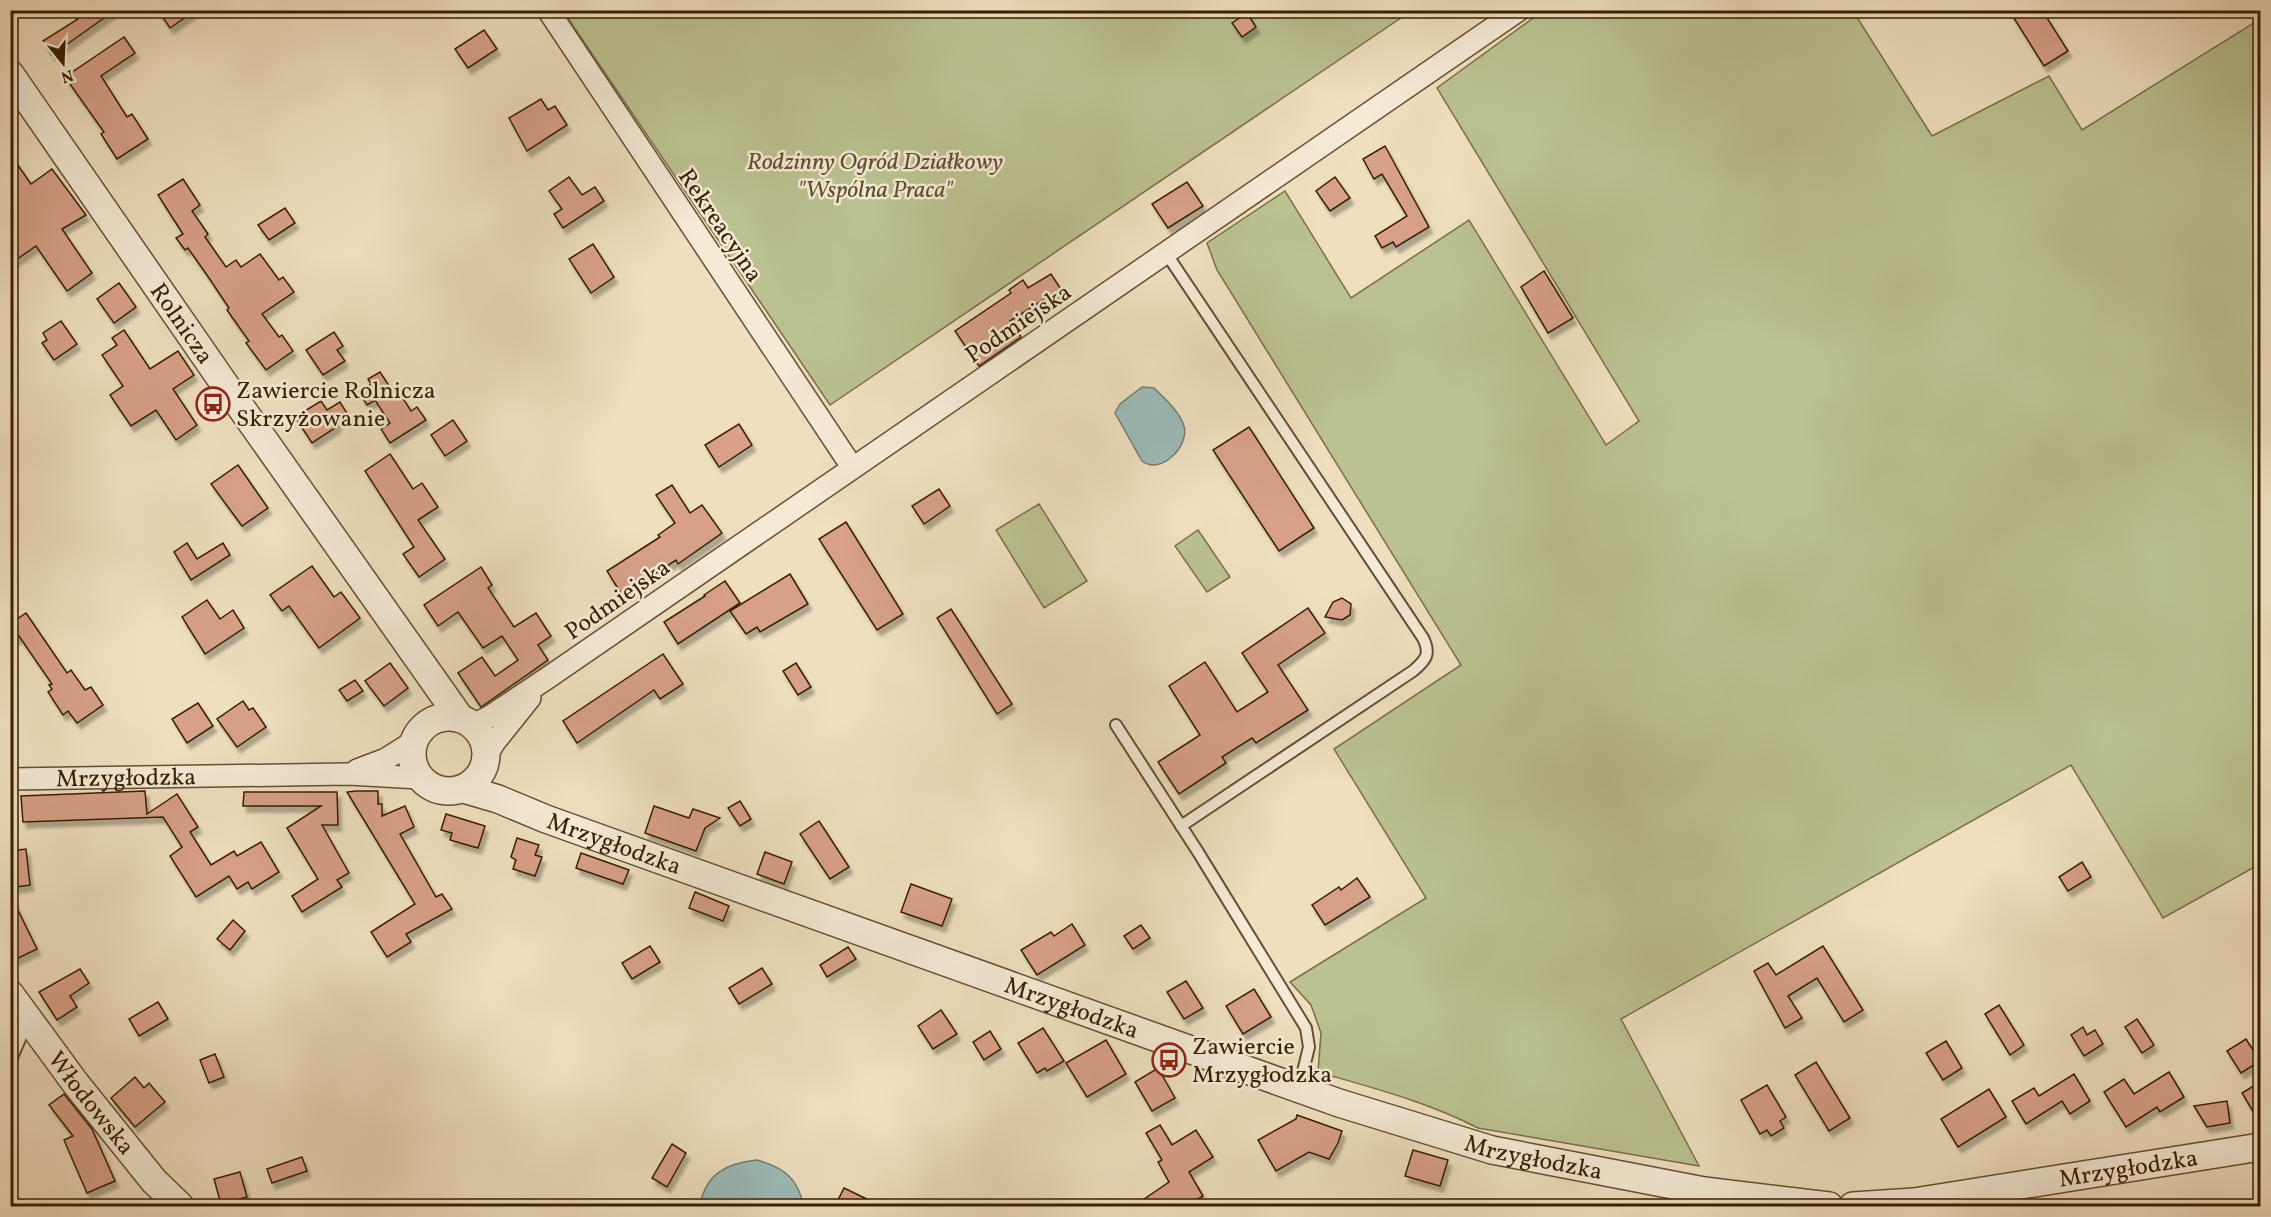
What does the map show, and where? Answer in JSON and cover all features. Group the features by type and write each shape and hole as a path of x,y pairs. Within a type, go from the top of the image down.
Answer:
{"street":[{"name":"Rekreacyjna","path":"548,10 852,467"},
{"name":"Podmiejska","path":"466,722 489,717 546,679 1519,10"},
{"name":"Rolnicza","path":"10,74 418,660 466,722"},
{"name":"Rolnicza","path":"418,660 428,701 422,732"},
{"name":"Podmiejska","path":"486,760 494,743 546,679"},
{"path":"450,717 466,722 480,733 485,743 486,760 478,779 464,789 455,792 429,787 413,767 411,754 422,732 450,717"},
{"name":"Mrzygłodzka","path":"348,774 386,759 422,732"},
{"name":"Mrzygłodzka","path":"486,760 502,784 537,814"},
{"name":"Mrzygłodzka","path":"10,778 348,774 420,778"},
{"name":"Mrzygłodzka","path":"464,789 1401,1124 1492,1150 1704,1191 1829,1206"},
{"name":"Włodowska","path":"10,994 76,1084 168,1202"},
{"name":"Mrzygłodzka","path":"1853,1206 1914,1202 2260,1147"}],"lane":[{"path":"1166,253 1428,648 1428,655 1423,663 1413,671 1181,826"},
{"path":"1116,725 1306,1028 1309,1047 1299,1089"},
{"path":"10,1062 29,1020"}],"green space":[{"path":"1544,10 1853,11 1932,136 2049,76 2082,130 2260,19 2260,864 2163,918 2071,765 1621,1019 1699,1166 1478,1128 1420,1103 1318,1072 1321,1033 1311,1005 1290,982 1426,898 1334,749 1461,665 1217,270 1207,243 1285,191 1351,298 1469,220 1606,445 1639,421 1437,88"},
{"name":"Rodzinny Ogród Działkowy \"Wspólna Praca\"","path":"563,11 1411,11 830,405"},
{"path":"1039,504 1087,581 1044,608 996,530"},
{"path":"1198,530 1230,577 1207,592 1175,546"}],"water":[{"path":"1142,387 1154,388 1175,410 1184,426 1183,442 1172,456 1157,465 1150,465 1142,461 1115,413 1120,404"},
{"path":"757,1160 775,1167 788,1176 798,1188 804,1206 700,1206 707,1186 719,1172 736,1164"}],"building":[{"path":"72,10 115,10 52,55 43,41 78,19"},
{"path":"158,10 196,10 170,28"},
{"path":"2009,10 2042,10 2068,51 2044,66"},
{"path":"1247,13 1256,27 1242,37 1232,23"},
{"path":"484,30 497,49 468,68 455,49"},
{"path":"124,37 135,53 101,76 127,117 132,114 148,139 117,159 101,134 104,132 65,77"},
{"path":"541,99 548,110 555,106 567,125 527,151 509,118"},
{"path":"1385,146 1429,227 1396,247 1393,242 1382,248 1375,236 1407,216 1382,174 1374,179 1363,159"},
{"path":"10,154 31,184 52,169 86,215 62,229 92,273 67,291 36,246 10,264"},
{"path":"569,177 582,195 595,187 604,201 563,228 554,214 562,209 549,191"},
{"path":"1335,177 1350,198 1330,211 1316,191"},
{"path":"183,179 200,205 192,211 208,234 205,237 226,267 236,260 241,267 260,254 279,280 283,277 294,292 262,314 279,337 282,335 293,351 266,370 246,343 249,341 227,310 229,308 209,278 188,248 185,250 176,238 183,234 158,195"},
{"path":"1187,182 1203,206 1168,228 1152,204"},
{"path":"285,208 295,223 269,240 258,225"},
{"path":"593,244 614,277 591,293 569,259"},
{"path":"1544,271 1573,318 1548,333 1521,287"},
{"path":"1051,274 1062,291 1048,301 1046,298 1010,321 1021,337 979,366 955,331 1011,293 1009,290 1023,280 1028,288"},
{"path":"119,283 136,307 114,323 97,299"},
{"path":"61,321 77,344 54,360 42,343 47,340 43,333"},
{"path":"124,330 150,369 178,351 194,375 173,389 197,425 176,440 156,410 131,426 110,395 123,386 102,355 117,345 112,338"},
{"path":"334,332 343,346 337,350 345,361 323,375 306,350"},
{"path":"380,372 395,395 399,392 411,411 417,407 426,420 390,443 381,429 390,423 375,400 367,405 359,392 371,384 368,379"},
{"path":"321,401 327,410 340,402 348,415 335,423 338,426 312,443 295,417"},
{"path":"453,420 467,441 445,456 431,435"},
{"path":"739,424 752,445 719,467 705,445"},
{"path":"1249,427 1314,528 1279,551 1213,450"},
{"path":"390,454 413,489 422,483 438,507 418,520 445,559 419,577 403,554 414,547 365,471"},
{"path":"238,465 268,508 242,526 211,484"},
{"path":"672,485 690,513 702,505 722,533 678,564 676,560 622,595 607,571 660,537 658,535 675,523 656,495"},
{"path":"939,489 950,506 924,524 912,506"},
{"path":"846,522 903,614 877,630 819,539"},
{"path":"187,543 197,559 223,543 230,555 191,580 174,552"},
{"path":"312,566 334,597 341,592 360,618 319,648 289,606 282,611 270,595"},
{"path":"481,567 492,585 488,588 514,627 536,613 551,636 538,645 548,660 481,707 458,673 482,657 495,676 518,660 502,636 483,648 458,612 438,626 424,605"},
{"path":"790,574 808,604 760,632 757,627 746,634 730,611"},
{"path":"725,581 740,603 678,644 664,622"},
{"path":"1342,598 1351,604 1350,615 1342,620 1325,617 1333,602"},
{"path":"207,600 220,619 233,610 244,628 205,654 182,617"},
{"path":"1308,608 1325,633 1278,665 1308,710 1256,743 1252,738 1222,757 1226,763 1179,794 1158,762 1200,735 1169,686 1205,662 1237,712 1268,692 1242,653"},
{"path":"951,609 1012,704 997,714 937,618"},
{"path":"26,613 67,673 71,670 85,690 91,687 103,705 77,723 68,711 63,715 48,692 52,689 49,685 52,684 19,636 10,642 10,624"},
{"path":"663,654 683,684 660,699 654,690 577,743 563,721"},
{"path":"390,663 408,688 384,706 365,681"},
{"path":"796,663 811,687 798,695 783,671"},
{"path":"355,680 363,691 347,701 339,690"},
{"path":"243,701 249,710 253,708 266,727 237,747 217,719"},
{"path":"198,703 213,726 187,743 172,719"},
{"path":"145,791 147,814 177,794 198,827 190,832 211,865 234,851 237,856 261,842 279,872 252,889 248,882 237,889 229,876 196,897 170,856 182,847 163,817 23,822 21,796"},
{"path":"378,791 378,804 382,804 382,816 405,806 414,827 400,834 436,897 442,894 452,909 406,934 411,942 387,957 371,932 415,904 347,792"},
{"path":"244,792 337,792 338,825 322,825 349,873 337,880 342,887 302,912 292,896 318,879 287,828 321,806 243,806"},
{"path":"740,801 751,819 740,826 728,808"},
{"path":"654,806 689,818 693,809 720,818 705,828 696,851 645,833"},
{"path":"446,814 485,826 478,848 450,840 452,833 441,830"},
{"path":"819,821 849,867 830,879 800,834"},
{"path":"517,838 539,845 535,855 542,857 535,876 513,869 516,860 511,857"},
{"path":"26,849 30,885 10,888 10,851"},
{"path":"765,852 792,862 784,884 757,874"},
{"path":"581,853 629,870 623,884 576,868"},
{"path":"2082,862 2091,877 2068,891 2059,877"},
{"path":"1357,878 1370,897 1325,925 1312,905 1339,887 1341,890"},
{"path":"911,884 952,899 942,926 901,912"},
{"path":"695,892 729,906 723,921 689,908"},
{"path":"10,894 37,949 10,962"},
{"path":"233,920 245,931 230,950 217,939"},
{"path":"1072,924 1085,945 1037,975 1021,950 1051,932 1054,936"},
{"path":"1141,925 1150,938 1133,949 1124,936"},
{"path":"650,946 660,962 632,979 622,963"},
{"path":"1823,946 1863,1010 1844,1022 1817,978 1788,996 1802,1018 1785,1028 1754,971 1768,963 1776,975"},
{"path":"848,947 856,959 827,977 820,965"},
{"path":"762,968 772,984 739,1004 729,988"},
{"path":"80,969 89,983 70,996 77,1007 57,1020 39,992"},
{"path":"1186,981 1203,1008 1184,1019 1167,992"},
{"path":"1254,989 1271,1017 1243,1034 1226,1006"},
{"path":"158,1002 168,1019 139,1036 129,1019"},
{"path":"1999,1005 2024,1045 2010,1055 1985,1014"},
{"path":"941,1010 957,1034 933,1049 918,1026"},
{"path":"2137,1019 2154,1045 2142,1053 2125,1027"},
{"path":"2083,1027 2087,1035 2095,1030 2103,1044 2084,1056 2071,1035"},
{"path":"1043,1028 1064,1061 1047,1071 1045,1068 1037,1073 1018,1043"},
{"path":"990,1031 1001,1049 984,1060 973,1042"},
{"path":"2246,1039 2260,1061 2241,1073 2227,1051"},
{"path":"1106,1040 1126,1074 1087,1097 1066,1063"},
{"path":"1946,1041 1962,1068 1943,1080 1926,1053"},
{"path":"215,1054 224,1077 209,1083 200,1060"},
{"path":"1816,1062 1850,1118 1829,1131 1795,1075"},
{"path":"1158,1068 1175,1098 1152,1111 1135,1082"},
{"path":"2169,1072 2184,1097 2160,1112 2157,1107 2126,1127 2104,1092 2124,1079 2134,1094"},
{"path":"2074,1074 2090,1101 2070,1114 2062,1101 2026,1124 2012,1101 2034,1088 2039,1096"},
{"path":"135,1077 144,1088 149,1083 165,1102 135,1127 111,1098"},
{"path":"2260,1082 2260,1123 2242,1093"},
{"path":"1767,1085 1786,1117 1780,1121 1784,1128 1771,1136 1767,1130 1760,1134 1741,1100"},
{"path":"1989,1089 2006,1117 1958,1147 1941,1119"},
{"path":"64,1094 92,1129 115,1181 87,1193 64,1140 73,1136 49,1105"},
{"path":"2227,1101 2230,1123 2207,1127 2194,1106"},
{"path":"1297,1115 1342,1131 1338,1143 1329,1159 1309,1152 1276,1171 1258,1140 1296,1119"},
{"path":"1160,1125 1172,1145 1196,1130 1213,1157 1189,1172 1203,1196 1186,1206 1134,1206 1169,1182 1158,1162 1162,1160 1146,1133"},
{"path":"672,1144 686,1153 667,1187 652,1178"},
{"path":"1413,1150 1448,1160 1440,1186 1405,1176"},
{"path":"302,1157 307,1171 272,1183 267,1169"},
{"path":"240,1172 247,1197 221,1204 214,1179"},
{"path":"844,1188 881,1206 835,1206"}],"place":[{"name":"Zawiercie Rolnicza Skrzyżowanie","path":"213,404"},
{"name":"Zawiercie Mrzygłodzka","path":"1169,1060"}]}
